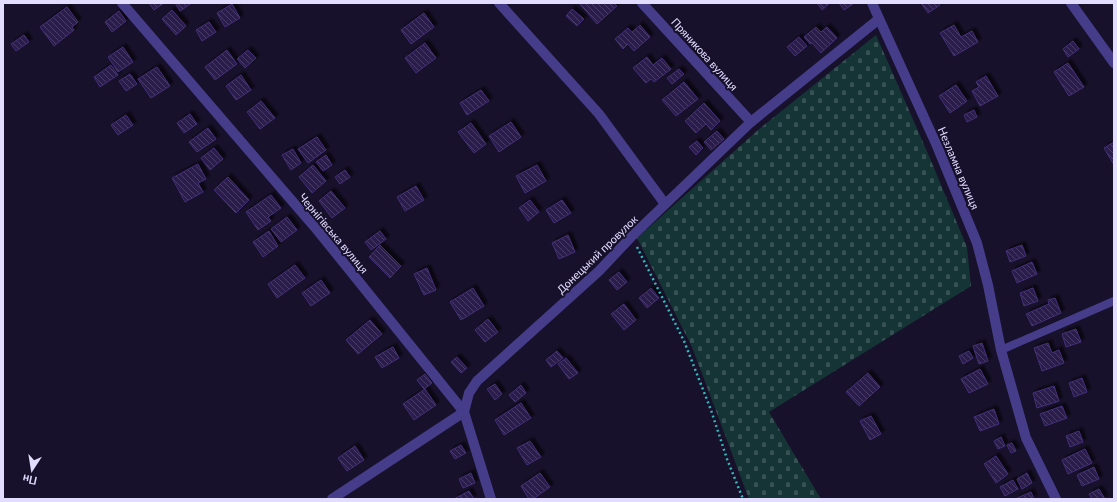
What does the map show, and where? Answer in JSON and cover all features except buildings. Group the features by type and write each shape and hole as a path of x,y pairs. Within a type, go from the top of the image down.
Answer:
{"street":[{"name":"Чернігівська вулиця","path":"122,3 318,231 464,412 491,499"},
{"path":"500,3 599,114 665,204"},
{"name":"Пряникова вулиця","path":"642,3 751,122"},
{"name":"Незламна вулиця","path":"872,3 937,146 977,242 988,285 1001,350 1026,438 1056,499"},
{"path":"1071,3 1114,63"},
{"name":"Донецький провулок","path":"464,412 469,393 477,381 599,271 631,237 751,122 880,19"},
{"path":"332,499 464,412"}],"lane":[{"path":"1001,350 1114,301"}],"path":[{"path":"631,237 642,255 684,341 712,410 727,459 743,499"}],"green space":[{"path":"876,35 967,247 971,286 769,412 821,499 749,499 692,347 637,238 758,130"}]}
